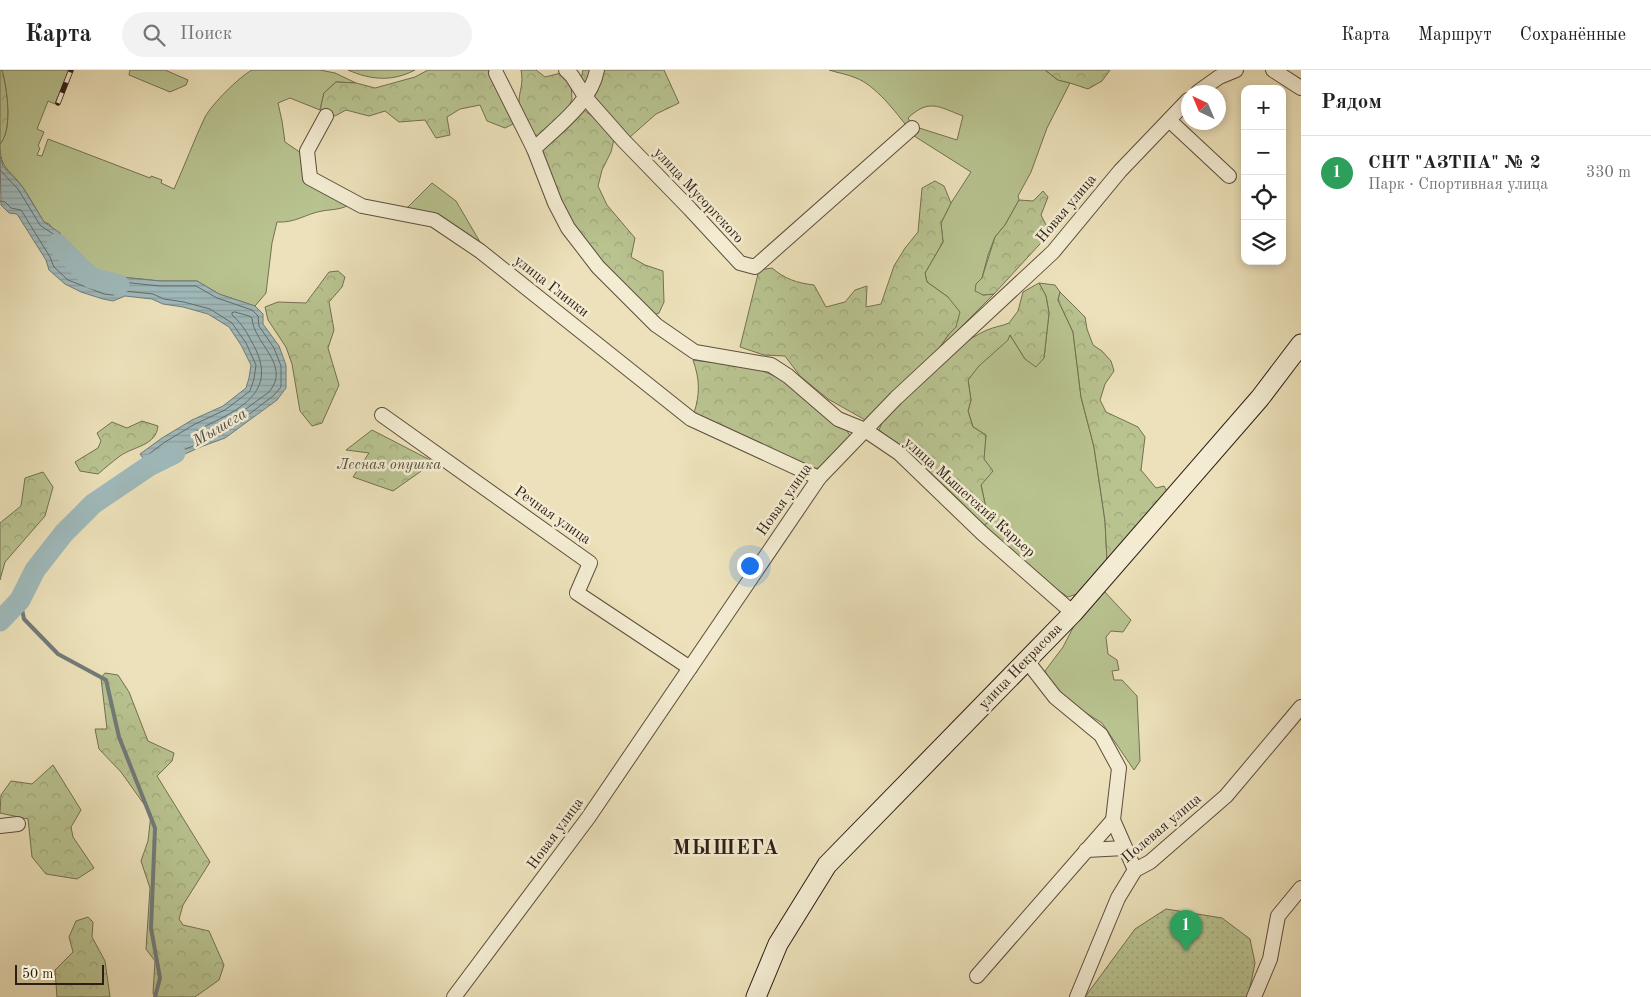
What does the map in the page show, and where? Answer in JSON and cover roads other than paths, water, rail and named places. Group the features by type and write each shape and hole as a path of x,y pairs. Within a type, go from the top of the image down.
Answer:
{"main road":[{"name":"улица Некрасова","path":"756,997 778,944 827,865 1073,613 1260,398 1301,344"}],"street":[{"name":"улица Мусоргского","path":"566,70 586,98 623,140 690,208 740,264 755,267 912,128"},
{"path":"534,149 586,98 596,79 597,70"},
{"path":"1208,85 1236,70"},
{"path":"1273,70 1301,88"},
{"name":"улица Мышегский Карьер","path":"496,73 534,149 555,204 568,228 598,266 656,325 695,352 771,366 788,376 838,419 865,430 898,453 982,533 1073,613"},
{"name":"Новая улица","path":"454,997 588,818 819,478 935,360 1053,252 1120,171 1181,107"},
{"name":"улица Глинки","path":"326,116 307,151 310,178 362,206 434,220 480,251 691,418 819,478"},
{"path":"1169,120 1230,176"},
{"name":"Речная улица","path":"382,415 590,563 577,593 690,668"},
{"path":"1027,661 1055,697 1101,735 1119,768 1112,820 1135,870"},
{"name":"Полевая улица","path":"1078,997 1118,898 1135,870 1150,862 1226,796 1301,707"},
{"path":"977,976 1112,820"},
{"path":"0,826 18,824"},
{"path":"1086,850 1125,848"},
{"path":"1254,997 1270,959 1278,916 1301,888"}],"water":[{"path":"0,156 3,166 22,186 44,222 60,233 63,242 69,243 77,251 76,267 82,275 91,278 101,275 160,281 197,281 219,294 255,306 263,314 263,324 279,346 286,365 286,388 277,400 225,438 151,469 140,454 192,420 223,406 246,388 251,365 229,327 208,314 163,304 152,299 125,296 113,301 103,299 81,292 65,284 49,270 46,260 17,214 9,213 1,205"}],"waterway":[{"name":"Мышега","path":"57,244 91,278 119,285"},
{"name":"Мышега","path":"0,621 20,600 35,570 64,533 93,504 149,466 175,453"},
{"path":"20,600 24,619 58,654 106,680 119,737 155,828 151,928 160,978 155,997"}],"railway":[{"path":"58,103 71,70"}],"place":[{"name":"СНТ \"АЗТПА\" № 2","path":"1186,951"}],"district":[{"name":"МЫШЕГА","path":"726,849"}],"park label":[{"name":"Лесная опушка","path":"389,465"}]}
